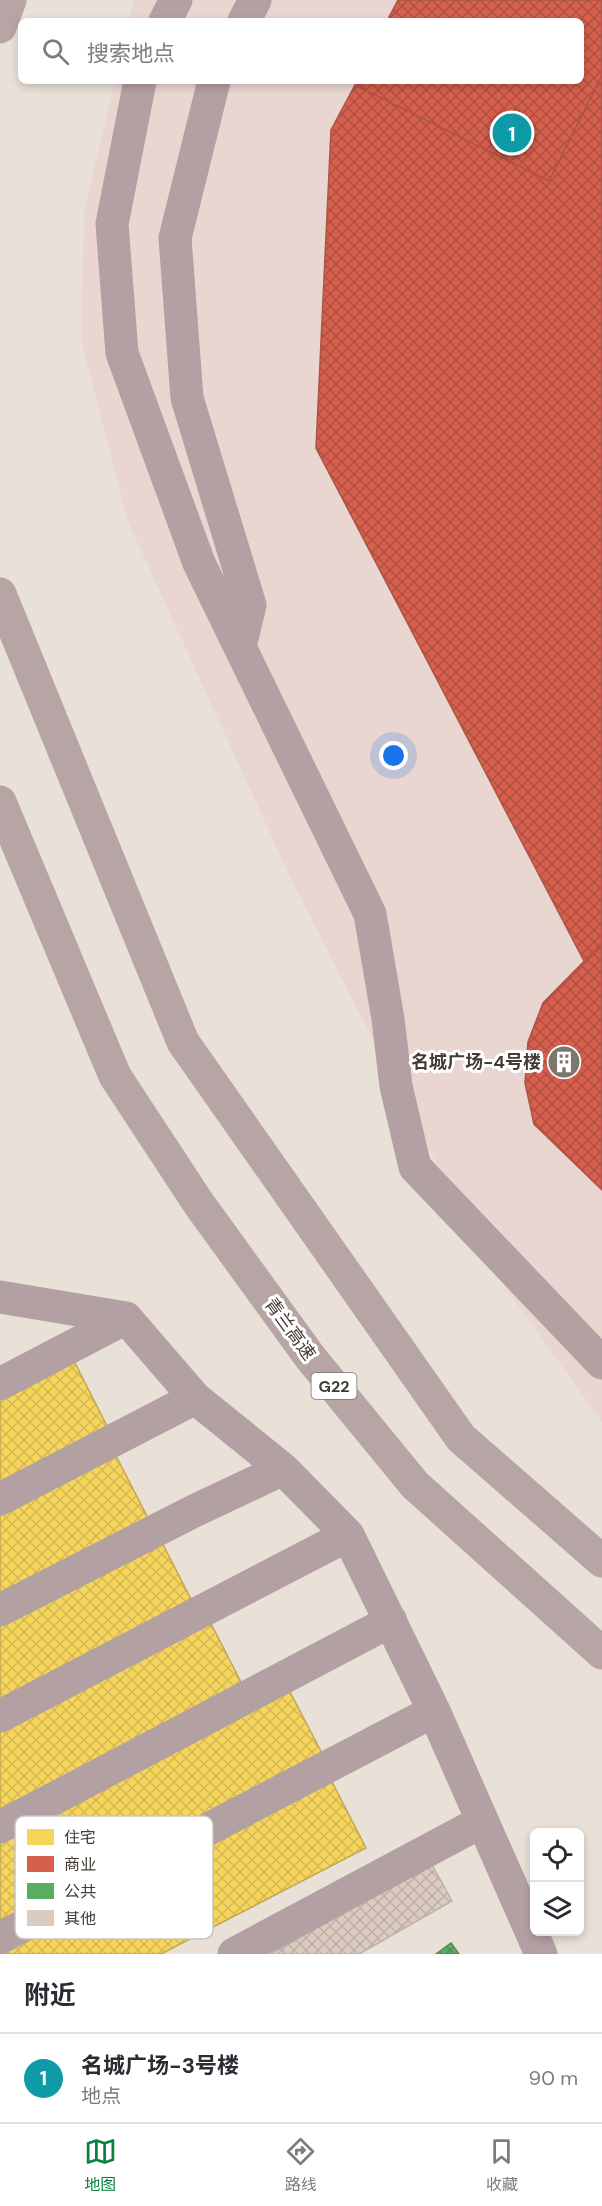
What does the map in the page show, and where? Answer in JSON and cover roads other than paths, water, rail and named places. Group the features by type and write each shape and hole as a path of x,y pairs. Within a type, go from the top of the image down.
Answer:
{"highway":[{"path":"0,27 10,0"},
{"path":"0,594 183,1042 461,1438 602,1562"},
{"name":"青兰高速","path":"0,802 115,1076 199,1204 303,1348 415,1485 602,1653"}],"street":[{"path":"167,18 176,0"},
{"path":"246,18 255,0"},
{"path":"139,84 112,224 122,353 199,563 370,914 388,1019 396,1086 415,1167 602,1363"},
{"path":"213,84 175,238 187,398 250,605 240,647"},
{"path":"0,1297 126,1318 195,1398 283,1469 348,1535 434,1711 541,1954"},
{"path":"0,1384 126,1318"},
{"path":"0,1499 195,1398"},
{"path":"0,1610 194,1511 283,1469"},
{"path":"0,1716 348,1535"},
{"path":"21,1816 391,1621"},
{"path":"213,1827 434,1711"},
{"path":"0,1827 15,1819"},
{"path":"234,1954 481,1822"},
{"path":"0,1938 15,1930"}],"place":[{"name":"名城广场-3号楼","path":"512,133"},
{"name":"名城广场-4号楼","path":"564,1062"}]}
